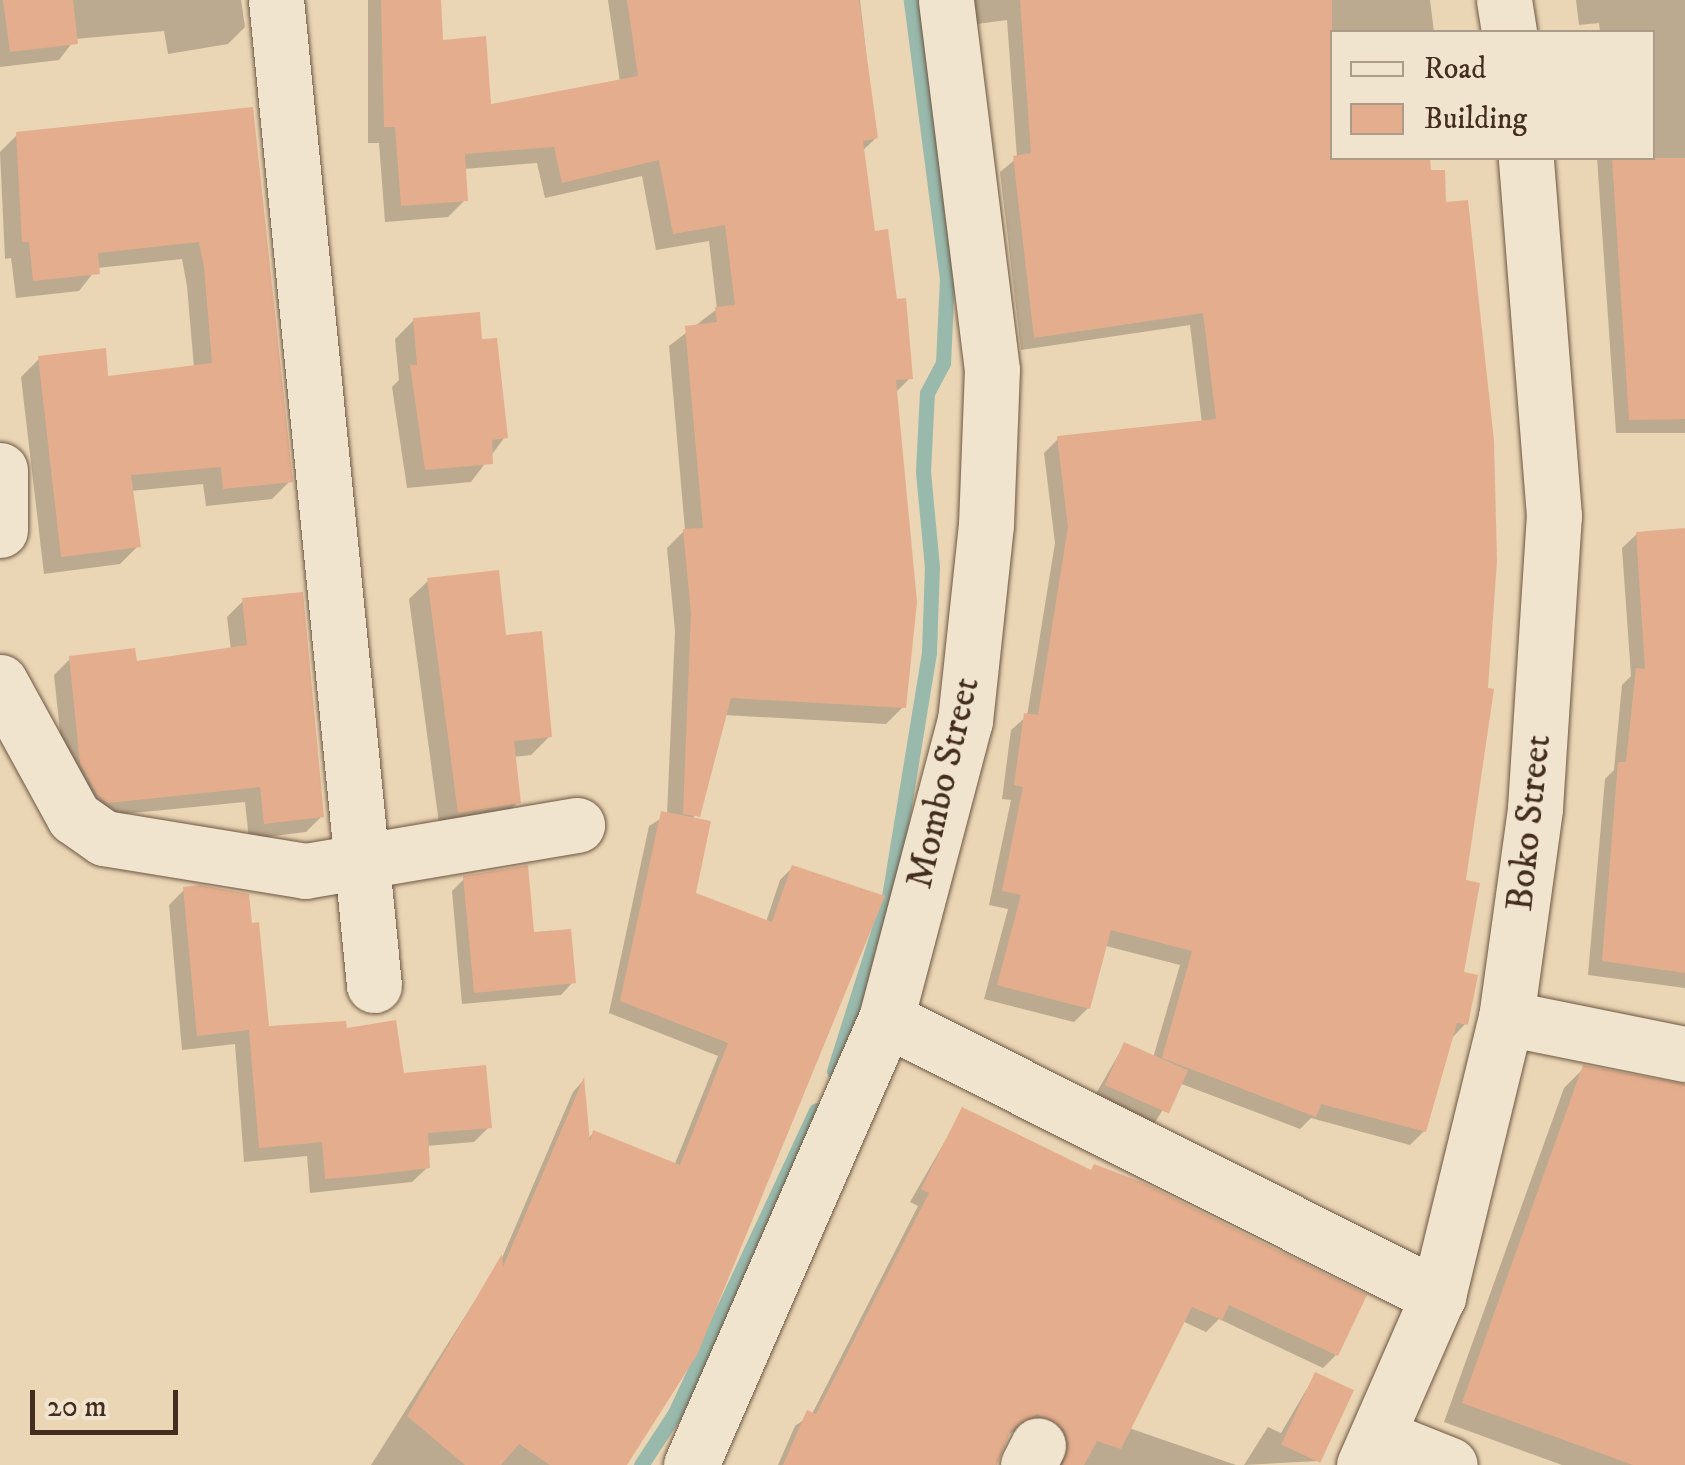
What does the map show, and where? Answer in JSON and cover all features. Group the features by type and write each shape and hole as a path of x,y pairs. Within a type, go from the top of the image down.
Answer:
{"street":[{"path":"276,0 366,865 374,985"},
{"name":"Mombo Street","path":"690,1465 886,1019 966,721 986,525 992,370 946,0"},
{"path":"1504,0 1510,30"},
{"name":"Boko Street","path":"1372,1451 1438,1296 1506,1018 1535,808 1554,516 1526,160"},
{"path":"0,470 0,530"},
{"path":"0,682 74,816 104,838 306,872 366,865 577,825"},
{"path":"1506,1018 1685,1054"},
{"path":"886,1019 1438,1296"},
{"path":"1372,1451 1450,1465"}],"building":[{"path":"3,0 73,0 78,44 10,52"},
{"path":"381,0 441,0 443,40 486,36 491,104 638,76 627,0 859,0 878,138 863,141 875,231 888,229 897,299 906,298 913,379 896,380 917,602 906,708 731,698 700,817 683,814 691,613 683,529 703,528 685,326 717,322 715,307 735,305 725,225 673,234 659,160 562,183 554,147 465,154 468,201 401,206 395,127 384,127"},
{"path":"1020,0 1332,0 1330,160 1430,160 1431,170 1445,170 1446,202 1468,200 1494,441 1497,561 1488,688 1494,689 1466,880 1480,883 1464,972 1478,975 1468,1025 1457,1023 1426,1132 1321,1104 1316,1117 1162,1058 1192,951 1111,930 1090,1009 997,985 1021,895 1002,891 1023,787 1014,785 1024,713 1038,715 1068,527 1057,436 1216,419 1203,313 1034,338 1013,156 1031,153"},
{"path":"253,107 293,482 223,489 221,467 131,475 141,547 61,557 38,356 106,348 108,376 212,363 204,267 199,242 98,253 100,274 33,281 29,242 22,242 16,132"},
{"path":"1685,158 1685,419 1629,420 1612,160"},
{"path":"480,312 482,339 497,338 508,438 492,440 493,464 425,470 410,365 417,365 413,318"},
{"path":"1685,528 1685,973 1602,961 1618,762 1626,762 1636,668 1645,669 1636,532"},
{"path":"499,570 506,635 542,631 552,737 514,741 521,803 458,813 427,578"},
{"path":"303,592 324,817 264,824 260,787 108,803 98,796 80,763 69,656 135,648 137,661 247,645 242,598"},
{"path":"661,811 711,821 696,893 772,922 792,865 885,896 697,1355 627,1465 550,1465 519,1444 501,1465 465,1465 407,1416 502,1254 503,1267 584,1077 590,1142 593,1130 680,1165 728,1043 620,1001"},
{"path":"528,865 534,932 571,929 576,983 474,993 463,876"},
{"path":"200,885 249,894 252,923 259,922 269,1026 346,1021 347,1028 396,1020 404,1073 486,1065 492,1128 428,1133 430,1168 362,1176 325,1179 322,1142 259,1148 249,1030 197,1036 183,887"},
{"path":"1124,1042 1188,1070 1169,1113 1105,1085"},
{"path":"1583,1065 1685,1084 1685,1465 1633,1465 1462,1403"},
{"path":"962,1107 1091,1170 1094,1164 1144,1183 1367,1295 1338,1356 1229,1305 1222,1320 1192,1307 1121,1449 1097,1441 1084,1465 1063,1465 1069,1444 1064,1429 1037,1414 1011,1430 997,1465 783,1465 807,1410 816,1414 929,1193 921,1189"},
{"path":"1315,1372 1354,1390 1320,1463 1281,1445"}],"waterway":[{"path":"834,1071 889,897 929,652 932,567 923,471 927,393 943,363 947,279 911,0"},
{"path":"641,1465 675,1413 816,1110"}]}
